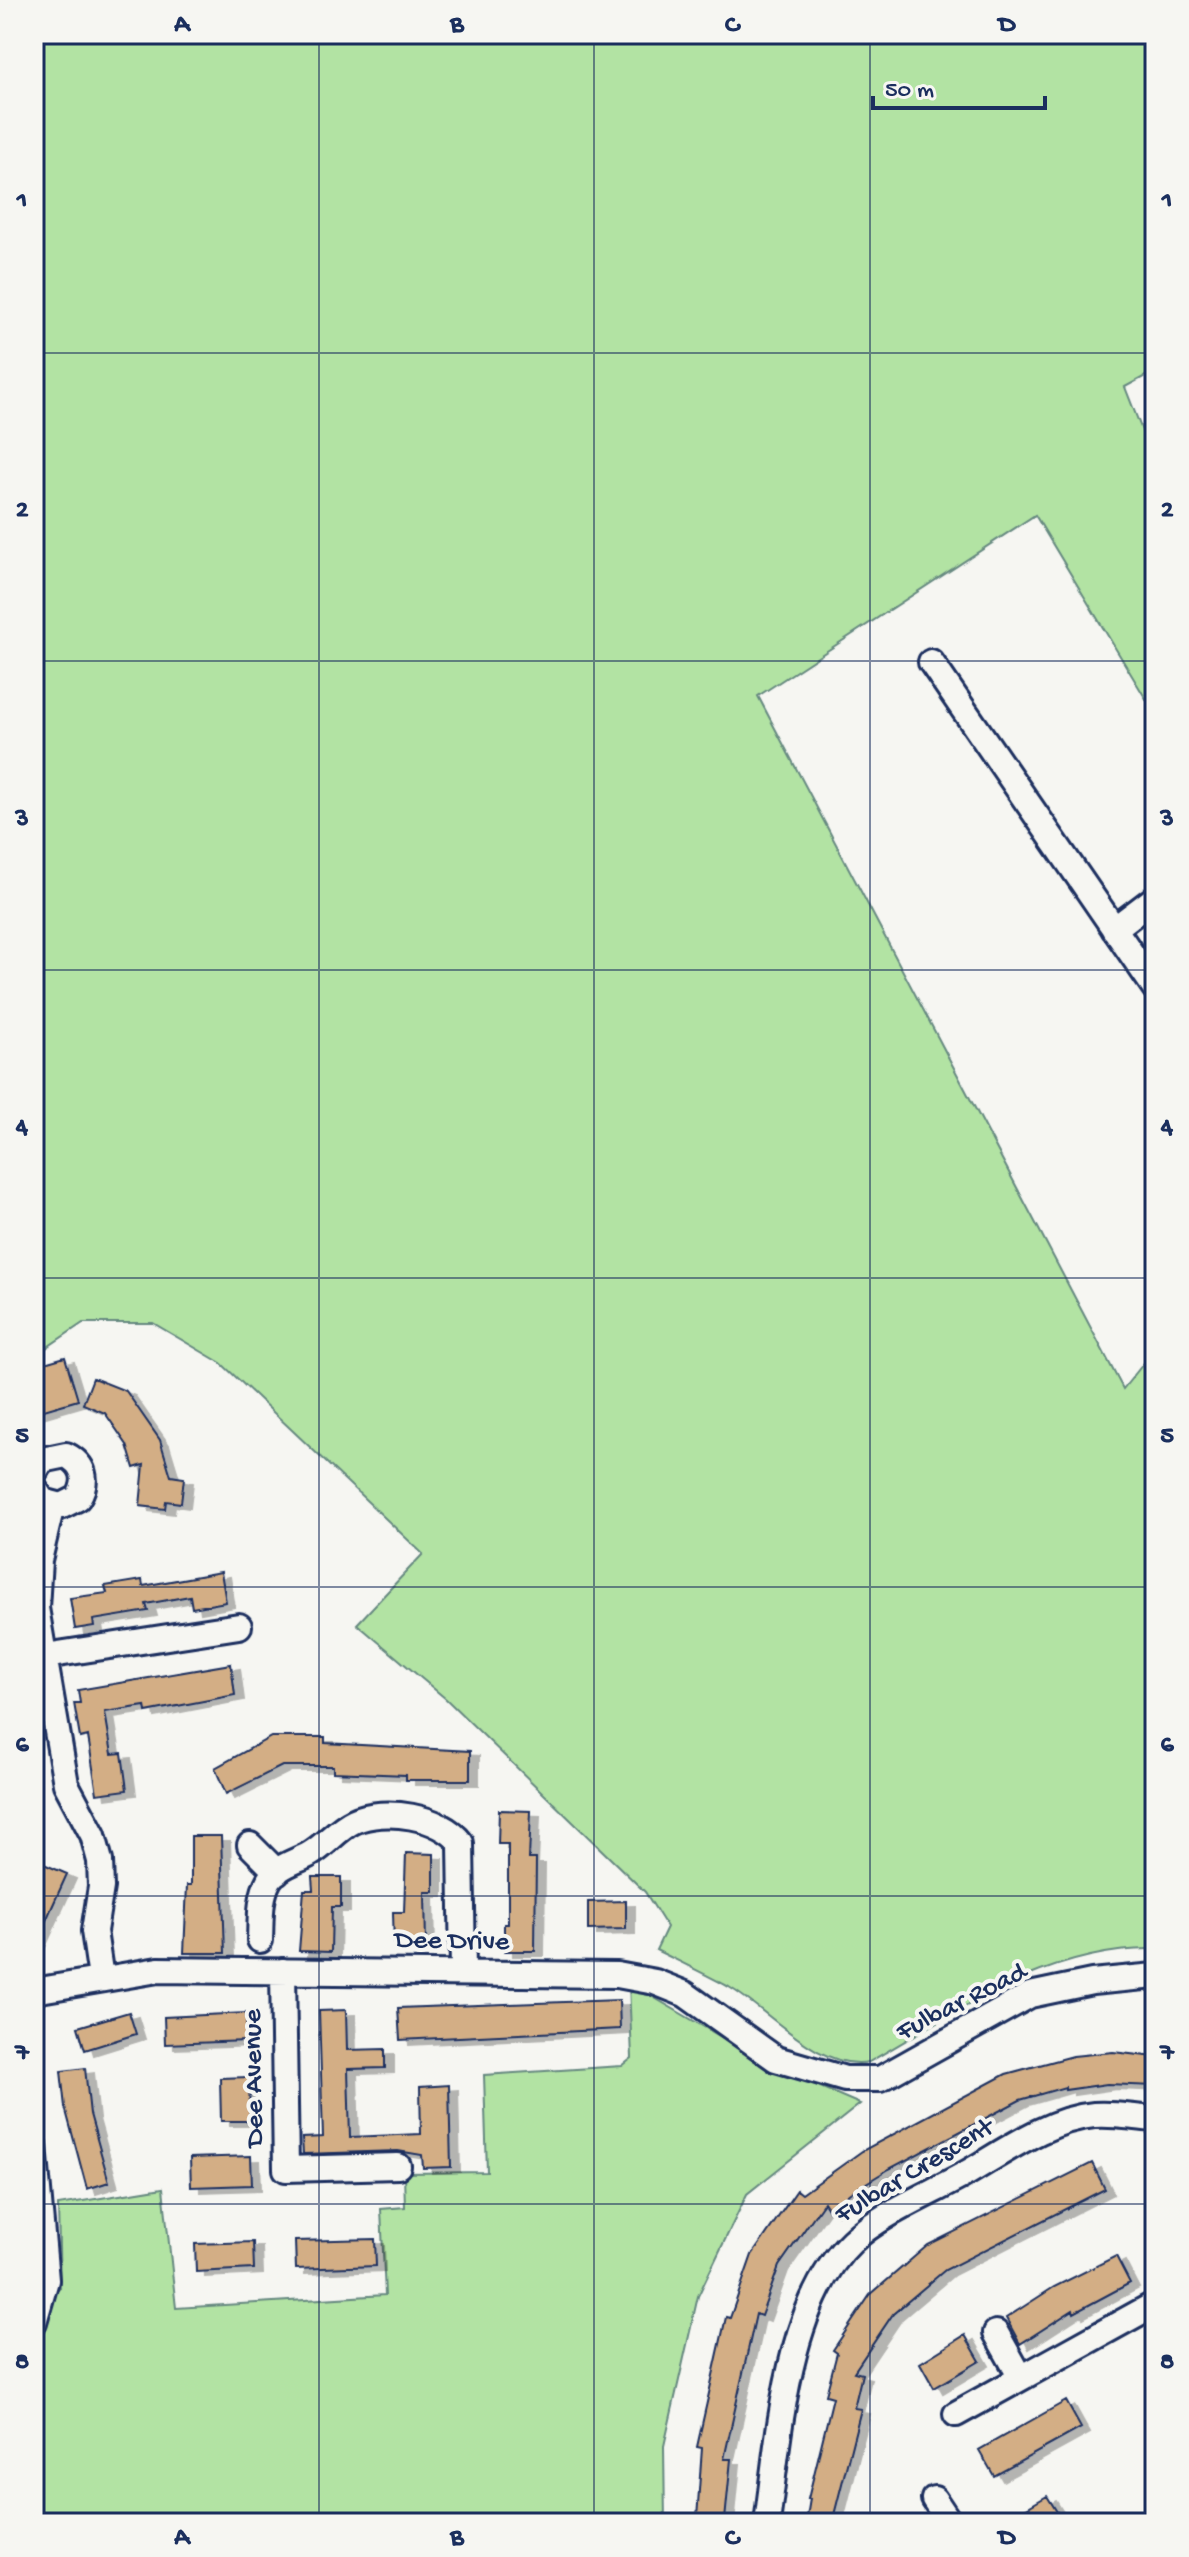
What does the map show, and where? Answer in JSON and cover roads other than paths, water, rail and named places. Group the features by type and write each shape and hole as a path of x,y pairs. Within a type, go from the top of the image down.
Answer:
{"street":[{"path":"931,662 1155,988"},
{"path":"1114,929 1155,898"},
{"path":"34,1473 42,1460 59,1454 80,1465 85,1481 78,1498 62,1506 43,1501 34,1488"},
{"path":"52,1505 39,1560 36,1608 66,1784 93,1835 100,1861 101,1887 94,1931 101,1978"},
{"path":"45,1656 239,1626"},
{"path":"260,1940 264,1894 277,1872 318,1850 343,1827 371,1815 412,1818 445,1827 461,1843 463,1972"},
{"path":"250,1845 277,1872"},
{"name":"Dee Drive","path":"34,1991 158,1970 617,1975 655,1982 685,1994 776,2059 845,2079"},
{"name":"Dee Avenue","path":"283,1971 286,2169 398,2166"},
{"name":"Fulbar Road","path":"845,2079 880,2079 1030,1995 1092,1982 1155,1976"},
{"name":"Fulbar Crescent","path":"767,2523 785,2395 807,2314 827,2272 853,2240 1026,2139 1062,2124 1094,2115 1155,2119"},
{"path":"34,2145 46,2280 34,2322"},
{"path":"956,2414 1155,2304"},
{"path":"996,2333 1020,2376"},
{"path":"934,2499 950,2523"}]}
